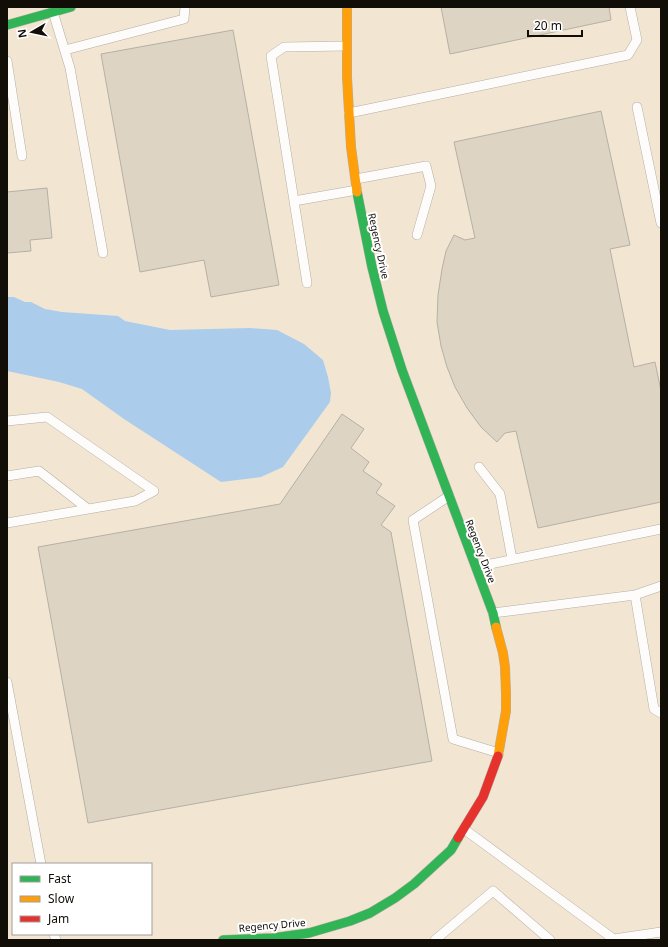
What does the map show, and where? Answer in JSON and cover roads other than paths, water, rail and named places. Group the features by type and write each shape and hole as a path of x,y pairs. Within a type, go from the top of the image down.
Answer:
{"street":[{"path":"7,25 69,7"},
{"name":"Regency Drive","path":"223,940 294,938 350,921 370,913 395,898 414,884 451,850 483,797 499,754 506,711 505,667 493,613 402,370 383,311 372,266 357,190 351,147 346,46 347,7"}],"lane":[{"path":"65,50 184,19 185,7"},
{"path":"349,113 628,55 636,40 630,7"},
{"path":"53,12 70,68 103,253"},
{"path":"307,284 271,56 284,47 346,46"},
{"path":"7,61 22,156"},
{"path":"637,107 661,223"},
{"path":"356,179 426,166 431,186 417,235"},
{"path":"294,201 357,190"},
{"path":"7,421 47,417 154,491 135,501 7,523"},
{"path":"479,467 500,494 512,560"},
{"path":"7,476 39,471 88,509"},
{"path":"449,496 413,520 453,739 499,754"},
{"path":"476,567 661,529"},
{"path":"493,613 635,595 661,586"},
{"path":"635,595 654,709 661,713"},
{"path":"7,682 41,863"},
{"path":"464,829 615,940 661,932"},
{"path":"435,940 493,891 550,940"}],"water":[{"path":"7,297 14,297 25,302 31,302 45,309 62,312 118,316 125,321 170,330 250,328 277,330 304,344 323,360 331,393 330,402 283,467 261,477 221,482 124,419 82,389 59,382 7,371"}]}
